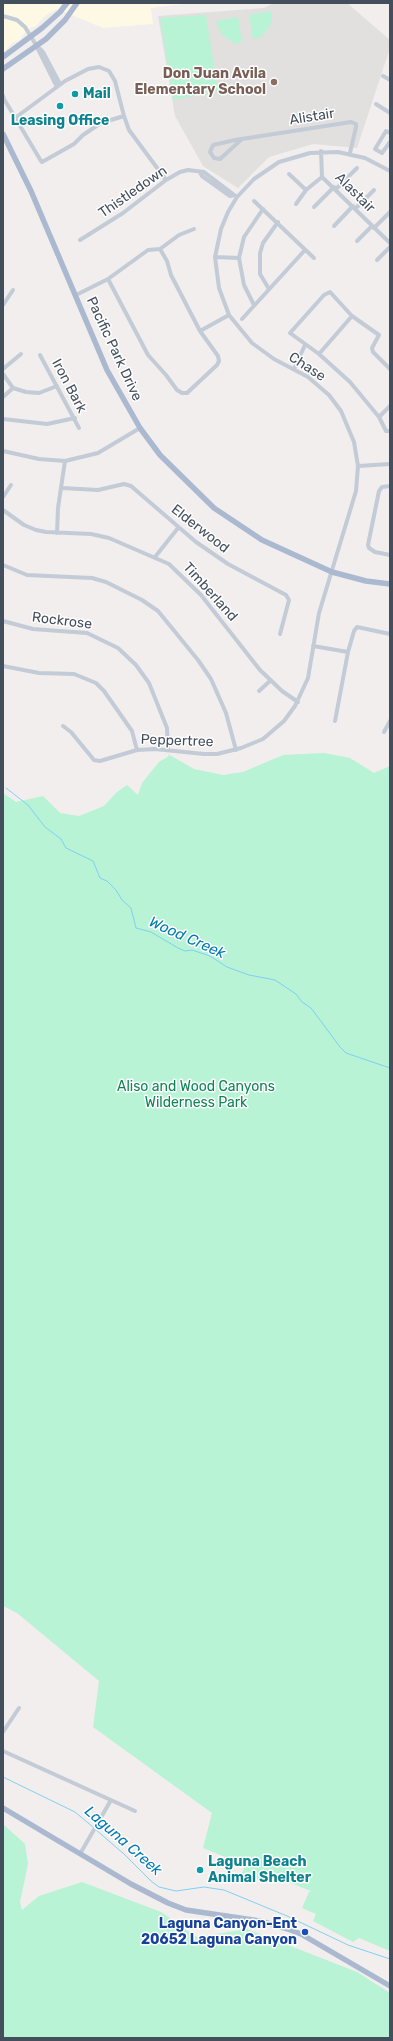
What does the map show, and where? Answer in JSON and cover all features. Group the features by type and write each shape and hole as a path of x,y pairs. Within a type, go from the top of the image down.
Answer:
{"main road":[{"path":"3,57 31,37 60,12 68,3"},
{"path":"3,69 46,39 64,20 77,3"},
{"name":"Pacific Park Drive","path":"3,134 31,191 107,370 122,399 140,428 160,455 188,484 230,520 281,550 332,572 366,581 390,584"},
{"path":"3,1808 151,1896 186,1910 260,1921 301,1934 390,1986"}],"street":[{"path":"3,16 17,20 31,37 43,52 59,85"},
{"path":"15,118 59,85 88,69 99,67 109,70 115,81 128,130 166,180"},
{"path":"383,76 390,80"},
{"path":"3,96 42,162 74,144 83,135 101,123 124,116"},
{"path":"376,104 390,114"},
{"name":"Alistair","path":"242,139 220,159 214,158 210,152 213,145 242,139 354,122 356,127 350,153"},
{"path":"390,133 386,131 375,149 382,153 390,142"},
{"name":"Chase","path":"332,572 356,491 358,466 354,442 341,412 321,387 294,369 274,359 252,343 228,315 219,288 215,257 221,229 236,196 254,179 279,162 301,154 321,151 350,153 365,158 390,171"},
{"name":"Alastair","path":"321,151 322,177 355,207 390,243"},
{"path":"314,207 357,168"},
{"name":"Thistledown","path":"80,240 123,213 166,180 180,172 188,170 200,172 210,176 236,196"},
{"path":"289,174 306,190"},
{"path":"296,204 306,190 322,177"},
{"path":"334,226 374,190"},
{"path":"254,200 314,258"},
{"path":"254,305 244,286 239,258 244,237 263,209"},
{"path":"357,241 390,212"},
{"path":"269,290 260,274 260,253 263,243 278,222"},
{"path":"76,295 108,278 148,250 160,249 178,235 194,229"},
{"path":"377,260 390,247"},
{"path":"108,278 148,355 166,374 177,390 182,393 187,392 219,361 218,356 200,331 171,275 167,261 160,249"},
{"path":"242,319 305,250"},
{"path":"215,257 239,258"},
{"path":"3,305 13,290"},
{"path":"390,369 372,348 379,335 352,316 330,292 324,295 290,333 319,354 350,382 379,417 386,431 390,431"},
{"path":"200,331 228,315"},
{"path":"319,354 352,316"},
{"path":"294,369 305,345"},
{"path":"3,370 21,354"},
{"name":"Iron Bark","path":"40,355 79,428"},
{"path":"3,374 13,388 39,393 57,386"},
{"path":"3,397 13,388"},
{"path":"379,417 390,406"},
{"path":"3,420 47,424 75,418"},
{"path":"3,451 39,459 65,461 98,453 140,428"},
{"path":"57,533 58,508 65,461"},
{"path":"358,466 390,464"},
{"name":"Elderwood","path":"62,488 98,490 124,484 131,486 178,528 228,564 286,594 289,600 280,634"},
{"path":"3,497 11,485"},
{"path":"390,486 382,487 379,491 368,545 371,551 390,555"},
{"name":"Timberland","path":"3,510 14,519 30,528 46,532 91,534 109,538 169,564 197,590 260,670 298,702"},
{"path":"155,557 178,528"},
{"path":"3,565 27,575 92,578 106,582 142,600 158,611 198,660 211,679 226,713 236,750"},
{"name":"Peppertree","path":"63,726 71,732 94,760 100,761 137,750 168,750 204,754 236,750 263,739 284,721 298,702 308,678 319,613 332,572"},
{"name":"Rockrose","path":"3,621 32,629 75,630 87,633 102,639 122,652 136,665 149,683 167,728 168,750"},
{"path":"335,721 348,652 357,627 390,634"},
{"path":"313,646 348,652"},
{"path":"3,666 39,672 74,674 96,683 104,691 132,731 137,750"},
{"path":"259,691 271,680"},
{"path":"384,732 390,721"},
{"path":"3,1732 19,1708"},
{"path":"4,1753 135,1811"},
{"path":"80,1854 111,1800"}],"shaded area":[{"path":"3,3 191,3 151,8 153,24 103,28 57,9 46,15 35,27 31,27 20,40 12,43 3,53"},
{"name":"Don Juan Avila Elementary School","path":"274,3 347,3 390,40 390,48 357,148 313,144 269,157 238,188 203,166 175,116 158,16 264,8"}],"green space":[{"path":"272,11 272,22 267,30 260,38 253,39 249,15"},
{"path":"206,15 217,85 223,85 225,96 219,96 218,91 173,100 160,18"},
{"path":"238,17 242,42 236,44 222,35 216,21"},
{"name":"Aliso and Wood Canyons Wilderness Park","path":"324,753 350,758 374,773 390,766 390,1951 359,1938 353,1942 313,1921 316,1914 302,1908 309,1892 311,1891 288,1882 266,1882 242,1874 245,1865 203,1848 212,1813 93,1727 99,1681 17,1613 3,1606 3,793 16,802 43,796 60,813 79,816 104,806 117,792 127,785 138,795 142,783 159,762 169,756 168,754 194,769 223,775 243,772 283,755"},
{"path":"3,1824 25,1844 28,1864 20,1902 22,1910 39,1896 82,1882 161,1912 197,1937 247,1929 357,1972 390,1993 390,2038 3,2038"}],"waterway":[{"name":"Wood Creek","path":"6,788 28,805 45,827 61,839 66,848 93,861 100,878 107,881 116,890 122,900 131,908 136,928 151,932 185,951 192,950 210,956 227,967 249,975 275,980 296,994 302,1002 311,1008 346,1053 390,1068"},
{"name":"Laguna Creek","path":"3,1777 75,1812 93,1827"},
{"name":"Laguna Creek","path":"95,1829 159,1887 176,1891 204,1887 224,1890 287,1916 348,1945 390,1959"}],"place":[{"name":"Don Juan Avila Elementary School","path":"274,82"},
{"name":"Mail","path":"75,94"},
{"name":"Leasing Office","path":"60,106"},
{"name":"Laguna Beach Animal Shelter","path":"200,1870"},
{"name":"Laguna Canyon-Ent 20652 Laguna Canyon","path":"305,1932"}]}
